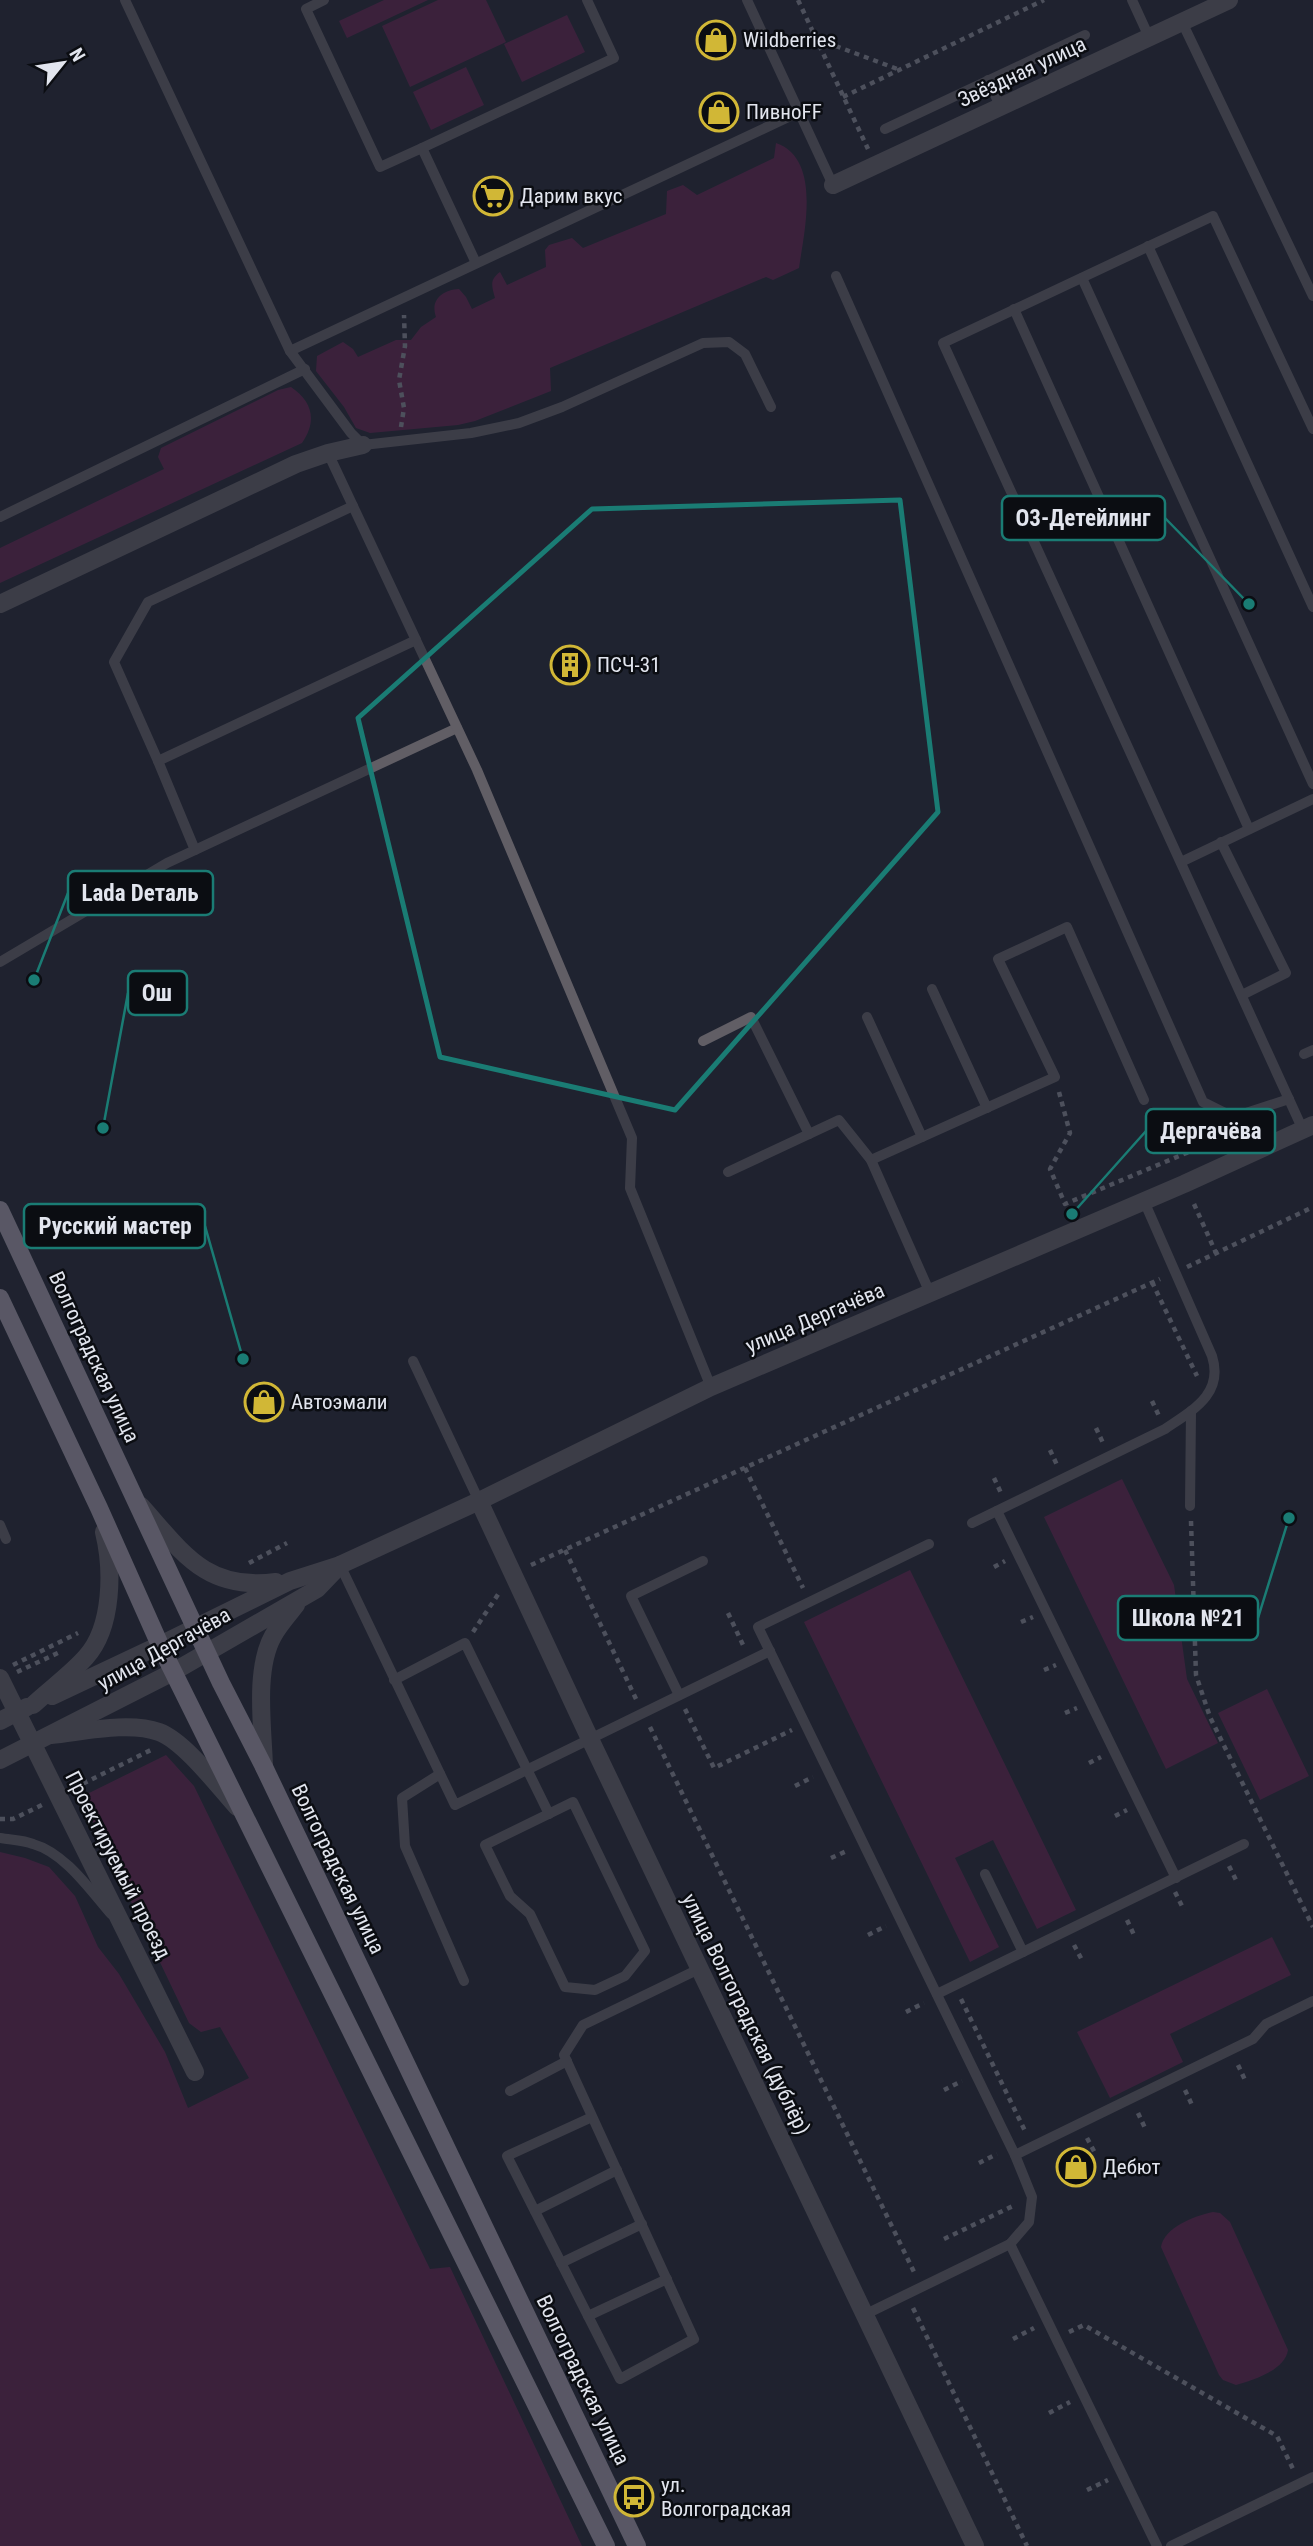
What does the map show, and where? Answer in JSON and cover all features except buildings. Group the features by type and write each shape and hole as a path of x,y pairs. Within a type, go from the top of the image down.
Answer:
{"main road":[{"name":"Волгоградская улица","path":"0,1210 207,1652 636,2546"},
{"path":"0,1298 99,1508 160,1646 606,2546"}],"street":[{"name":"Звёздная улица","path":"834,185 1229,0"},
{"path":"0,604 296,464 363,445"},
{"name":"улица Дергачёва","path":"8,1717 290,1581 340,1565 479,1501 711,1388 1308,1128"},
{"path":"136,1500 180,1550 212,1575 230,1582 246,1584 290,1581"},
{"name":"улица Волгоградская (дублёр)","path":"479,1501 975,2546"},
{"path":"33,1704 87,1656 99,1633 111,1578 110,1556 99,1508"},
{"name":"улица Дергачёва","path":"0,1760 173,1672 301,1599 317,1589 340,1565"},
{"path":"264,1768 264,1664 272,1638 301,1599"},
{"name":"Проектируемый проезд","path":"0,1679 8,1717 31,1744 195,2072"},
{"path":"51,1735 117,1728 160,1732 186,1752 245,1815"}],"lane":[{"path":"125,0 290,351 351,433 363,445 471,433 519,423 562,407 703,343 729,342 745,354 771,407"},
{"path":"324,0 306,9 380,167 614,58 587,0"},
{"path":"747,0 834,185"},
{"path":"1132,0 1149,37"},
{"path":"1182,22 1313,296"},
{"path":"885,129 1085,35"},
{"path":"988,80 1001,108"},
{"path":"290,351 799,112"},
{"path":"422,148 477,263"},
{"path":"1308,1128 1289,1099 943,343 1213,216 1313,429"},
{"path":"1148,246 1313,607"},
{"path":"836,276 1203,1102 1226,1113 1246,1114 1289,1099"},
{"path":"1082,278 1313,784"},
{"path":"1014,309 1250,829"},
{"path":"0,517 305,369"},
{"path":"328,453 477,770 632,1138 630,1188 711,1388"},
{"path":"195,850 114,662 148,602 353,506"},
{"path":"158,761 416,640"},
{"path":"0,962 167,863 457,728"},
{"path":"1181,862 1313,799"},
{"path":"1221,842 1286,973 1242,995"},
{"path":"871,1160 1055,1077 998,959 1067,927 1144,1100"},
{"path":"932,989 988,1108"},
{"path":"703,1041 751,1017 810,1134"},
{"path":"867,1017 922,1137"},
{"path":"728,1172 839,1120 871,1160 929,1293"},
{"path":"972,1523 1165,1429 1191,1411 1214,1383 1216,1370 1144,1201"},
{"path":"413,1361 479,1501"},
{"path":"1190,1506 1191,1411"},
{"path":"997,1511 1176,1878"},
{"path":"0,1525 6,1539"},
{"path":"864,2315 1010,2244 1030,2222 1032,2197 1015,2155 758,1627 929,1544"},
{"path":"679,1695 631,1596 703,1561"},
{"path":"340,1565 455,1804 770,1651"},
{"path":"394,1680 465,1643 549,1814"},
{"path":"440,1774 402,1798 405,1846 464,1981"},
{"path":"573,1802 645,1951 625,1976 595,1990 565,1987 530,1914 510,1896 485,1845 549,1814 573,1802"},
{"path":"0,1838 35,1844 57,1857 125,1931"},
{"path":"937,1994 1244,1844"},
{"path":"985,1874 1023,1952"},
{"path":"592,2117 507,2156 620,2379 694,2339 564,2055 583,2025 699,1969"},
{"path":"1015,2155 1253,2039 1266,2024 1313,2001"},
{"path":"510,2091 567,2061"},
{"path":"535,2211 617,2170"},
{"path":"561,2263 642,2224"},
{"path":"1010,2244 1157,2546"},
{"path":"588,2316 667,2278"},
{"path":"1171,2546 1313,2477"}],"path":[{"path":"798,0 876,166"},
{"path":"843,97 1044,0"},
{"path":"816,39 900,70"},
{"path":"391,442 398,434 404,408 399,380 405,346 403,298"},
{"path":"1055,1077 1070,1133 1050,1169 1065,1204 1245,1128"},
{"path":"1194,1204 1216,1253"},
{"path":"465,1643 513,1573 1313,1207"},
{"path":"1152,1282 1206,1396"},
{"path":"745,1468 810,1602"},
{"path":"1190,1506 1196,1675 1210,1717 1313,1927"},
{"path":"247,1563 287,1543"},
{"path":"565,1549 921,2287"},
{"path":"728,1613 751,1661"},
{"path":"13,1665 88,1628"},
{"path":"0,1679 70,1648"},
{"path":"679,1695 714,1768 794,1729"},
{"path":"795,1786 817,1775"},
{"path":"831,1858 852,1848"},
{"path":"868,1935 890,1924"},
{"path":"954,1986 987,2045 1033,2146"},
{"path":"906,2012 927,2001"},
{"path":"944,2090 965,2080"},
{"path":"979,2163 1001,2152"},
{"path":"944,2239 1024,2200"},
{"path":"906,2294 1027,2546"},
{"path":"1013,2339 1048,2322"},
{"path":"1056,2339 1084,2325 1277,2436 1300,2483"},
{"path":"1049,2413 1084,2396"},
{"path":"1087,2490 1122,2473"}],"highlighted area":[{"path":"900,500 938,812 675,1110 440,1057 358,718 592,509"}],"shaded area":[{"path":"384,0 428,0 347,38 339,21"},
{"path":"438,0 486,0 506,42 410,87 382,26"},
{"path":"567,15 585,52 522,82 504,44"},
{"path":"466,67 484,105 431,130 413,92"},
{"path":"776,143 790,151 800,164 805,180 806,217 799,268 773,280 766,277 550,368 551,391 458,425 370,433 356,428 344,407 316,371 317,356 343,342 353,349 358,357 396,340 411,340 421,327 436,317 436,301 447,291 459,289 472,309 495,298 492,283 500,272 507,285 546,267 545,250 549,245 572,238 583,248 666,214 667,191 683,185 697,195 774,158"},
{"path":"291,387 304,399 310,412 310,427 302,443 0,583 0,548 164,469 158,457 161,448 278,390"},
{"path":"1122,1479 1174,1585 1187,1679 1218,1743 1166,1769 1044,1517"},
{"path":"910,1570 1076,1910 1037,1929 993,1840 955,1858 999,1947 970,1962 804,1622"},
{"path":"1267,1689 1309,1776 1260,1800 1218,1713"},
{"path":"166,1755 194,1786 430,2269 450,2267 582,2546 0,2546 0,1852 49,1867 75,1896 98,1947 119,1974 165,2052 188,2108 249,2078 220,2027 201,2032 189,2023 81,1797"},
{"path":"1272,1937 1291,1975 1170,2034 1183,2062 1110,2098 1077,2032"},
{"path":"1213,2212 1220,2213 1230,2222 1288,2350 1286,2357 1275,2369 1236,2385 1223,2380 1219,2375 1161,2247 1163,2240 1174,2228"}],"place":[{"name":"Wildberries","path":"716,40"},
{"name":"ПивноFF","path":"719,112"},
{"name":"Дарим вкус","path":"493,196"},
{"name":"О3-Детейлинг","path":"1249,604"},
{"name":"ПСЧ-31","path":"570,665"},
{"name":"Lada Dеталь","path":"34,980"},
{"name":"Ош","path":"103,1128"},
{"name":"Дергачёва","path":"1072,1214"},
{"name":"Русский мастер","path":"243,1359"},
{"name":"Автоэмали","path":"264,1402"},
{"name":"Школа №21","path":"1289,1518"},
{"name":"Дебют","path":"1076,2167"},
{"name":"ул. Волгоградская","path":"634,2497"}]}
